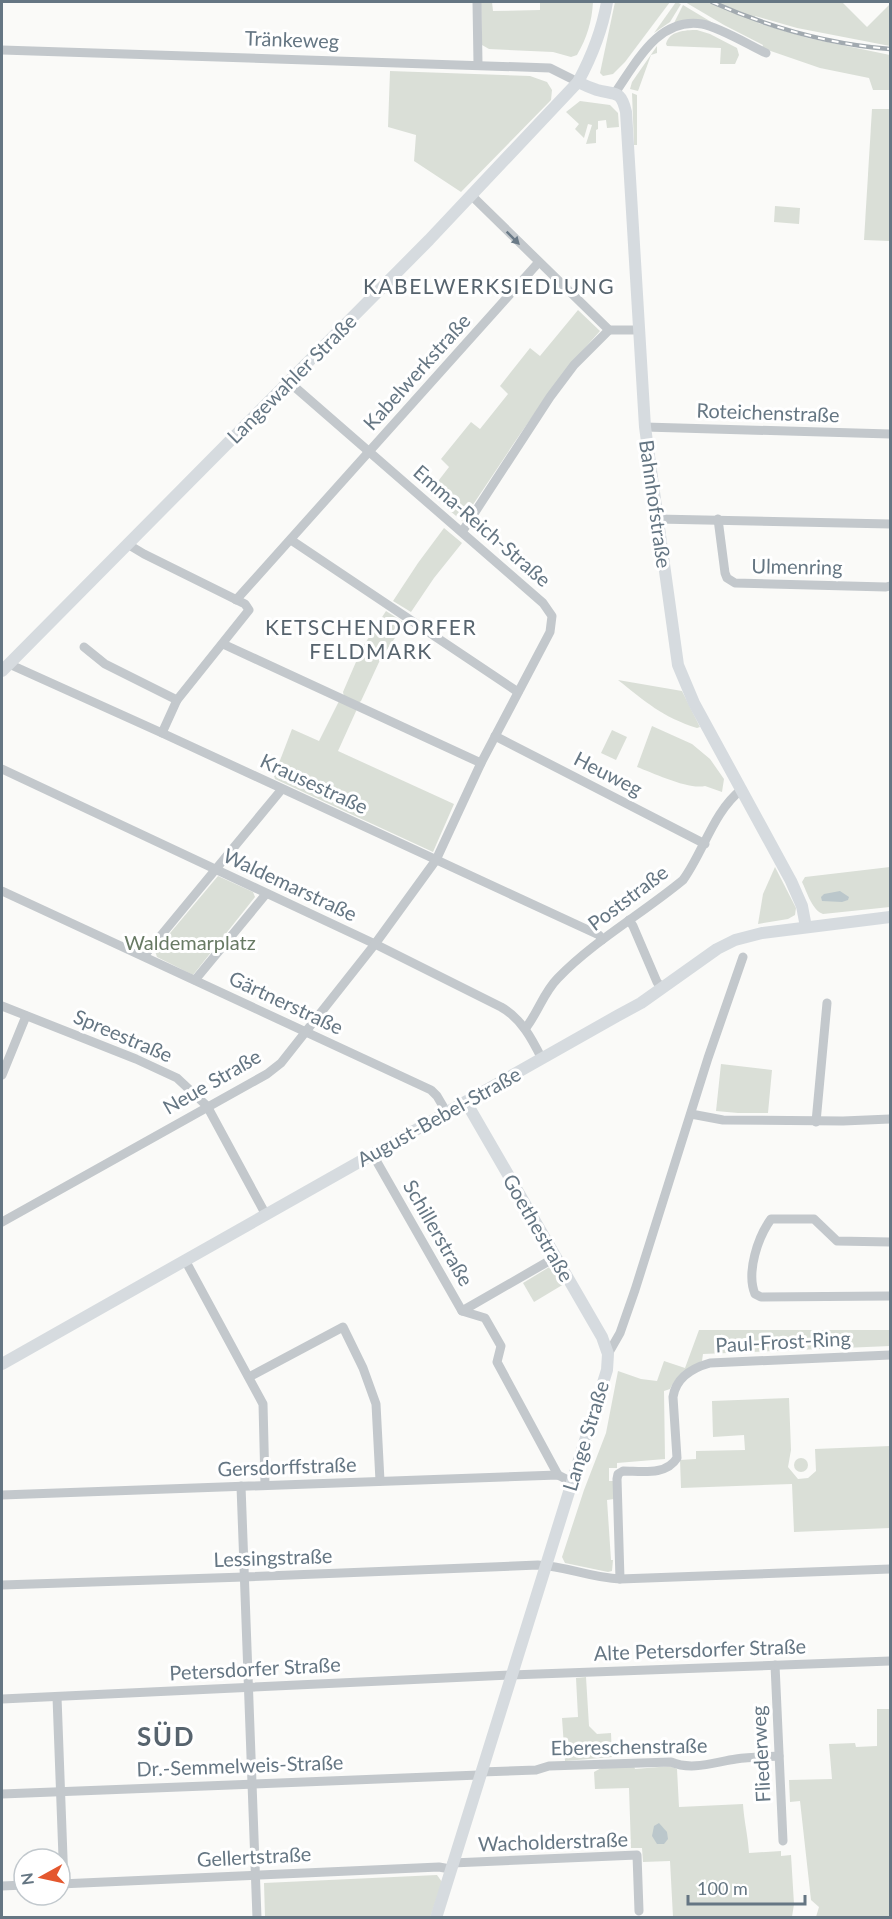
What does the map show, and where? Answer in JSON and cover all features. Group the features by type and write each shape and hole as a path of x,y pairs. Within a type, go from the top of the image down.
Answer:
{"street":[{"path":"477,2 478,64"},
{"name":"Langewahler Straße","path":"5,668 472,196 578,82 593,54 607,2"},
{"path":"578,82 597,90 615,93 645,50 660,35 676,26 703,24 766,53"},
{"name":"Tränkeweg","path":"2,50 478,64 550,68 578,82"},
{"name":"Bahnhofstraße","path":"615,93 623,99 627,115 645,427 678,665 694,703 795,888 802,906 806,927"},
{"path":"472,196 609,330 639,330"},
{"name":"Kabelwerkstraße","path":"236,600 538,263"},
{"path":"462,532 550,397 574,365 609,330"},
{"name":"Emma-Reich-Straße","path":"289,382 543,603 552,616 550,632 481,763 436,860"},
{"name":"Roteichenstraße","path":"645,427 891,434"},
{"path":"657,519 891,524"},
{"name":"Ulmenring","path":"718,519 725,573 727,578 735,584 891,586"},
{"path":"291,540 518,692"},
{"path":"129,545 245,604 249,610 177,700 162,732"},
{"path":"223,644 481,763"},
{"path":"84,647 105,664 177,700"},
{"name":"Krausestraße","path":"5,668 162,732 599,935 602,940"},
{"name":"Heuweg","path":"495,736 705,844"},
{"name":"Waldemarstraße","path":"2,769 375,945 509,1011 525,1029 542,1059"},
{"path":"144,956 282,789"},
{"name":"Poststraße","path":"525,1029 549,988 582,955 683,880 695,864 722,810 731,797 742,789"},
{"name":"Neue Straße","path":"2,1222 267,1074 281,1062 375,945 436,860"},
{"name":"Gärtnerstraße","path":"2,891 431,1090 447,1113"},
{"path":"195,980 266,894"},
{"name":"August-Bebel-Straße","path":"2,1364 625,1012 717,949 735,940 762,933 891,917"},
{"path":"629,921 657,982 662,988"},
{"name":"Lange Straße","path":"436,1917 607,1370 609,1354 620,1334 635,1290 742,957"},
{"path":"816,1122 827,1003"},
{"name":"Spreestraße","path":"2,1006 136,1059 177,1078 207,1106 266,1215"},
{"path":"2,1075 26,1016"},
{"name":"Goethestraße","path":"466,1102 602,1337 609,1354"},
{"path":"691,1114 723,1120 816,1122 891,1119"},
{"name":"Schillerstraße","path":"373,1155 462,1311 485,1318 501,1346 496,1362 558,1475"},
{"path":"891,1242 837,1241 814,1219 771,1219 762,1231 754,1259 752,1287 755,1294 761,1297 891,1296"},
{"path":"462,1311 556,1257"},
{"path":"185,1260 263,1404 265,1485"},
{"path":"249,1377 343,1327 363,1368 376,1404 380,1481"},
{"name":"Paul-Frost-Ring","path":"620,1579 616,1479 623,1471 662,1470 672,1465 676,1458 673,1397 678,1381 698,1366 710,1363 891,1355"},
{"name":"Gersdorffstraße","path":"2,1495 558,1475 572,1482"},
{"path":"241,1486 258,1917"},
{"path":"546,1565 596,1578 620,1579 891,1569"},
{"name":"Lessingstraße","path":"2,1585 546,1565"},
{"name":"Alte Petersdorfer Straße","path":"511,1675 891,1661"},
{"name":"Fliederweg","path":"775,1665 783,1841"},
{"name":"Petersdorfer Straße","path":"2,1699 511,1675"},
{"path":"57,1697 61,1847"},
{"name":"Ebereschenstraße","path":"480,1773 536,1770 549,1766 671,1762 681,1766 717,1764 736,1759 779,1756"},
{"name":"Dr.-Semmelweis-Straße","path":"2,1794 480,1773"},
{"name":"Wacholderstraße","path":"451,1866 637,1855 639,1911"},
{"name":"Gellertstraße","path":"72,1884 451,1866"}],"green space":[{"path":"481,2 492,2 493,11 540,10 540,2 593,2 586,36 577,55 571,57 553,52 489,49 482,45"},
{"path":"615,2 670,2 625,62 613,74 603,76 600,73"},
{"path":"676,2 681,4 670,22 654,33"},
{"path":"685,2 842,2 867,27 890,4 890,46 797,28 755,16 758,23 808,38 890,55 890,90 873,90 869,78 820,68 762,48 763,45"},
{"path":"683,5 713,23 674,23"},
{"path":"697,30 737,48 739,55 735,64 720,64 721,48 667,46 666,44 670,36 674,34"},
{"path":"657,46 657,53 651,55 638,91 630,89 632,82"},
{"path":"390,71 530,76 547,82 552,90 551,100 461,192 414,161 416,135 388,127"},
{"path":"632,93 637,95 637,145 634,145"},
{"path":"580,101 610,105 618,113 619,127 607,128 606,120 598,121 596,143 586,144 592,125 588,124 584,138 575,129 579,124 566,112"},
{"path":"872,109 890,109 890,241 864,240"},
{"path":"775,206 800,208 799,224 774,222"},
{"path":"578,310 600,331 545,399 462,521 429,493 449,467 441,459 471,422 480,429 508,394 500,386 530,348 540,356"},
{"path":"444,528 462,543 411,612 393,601"},
{"path":"386,611 405,623 380,660 358,703 344,697 343,692 362,648"},
{"path":"618,680 682,691 700,727 685,724 664,714"},
{"path":"339,701 357,709 338,751 454,804 433,852 275,779 274,776 292,729 319,741"},
{"path":"652,726 692,744 710,759 724,779 722,792 705,786 690,786 637,767"},
{"path":"612,730 627,737 616,760 601,753"},
{"path":"775,867 796,908 795,915 788,919 758,924 763,894"},
{"path":"890,867 890,907 823,914 813,905 802,882 805,877"},
{"name":"Waldemarplatz","path":"218,876 253,892 255,897 193,975 157,957 155,951"},
{"path":"721,1064 772,1070 768,1113 716,1111"},
{"path":"551,1266 555,1268 564,1284 534,1302 523,1283"},
{"path":"699,1330 890,1330 890,1346 703,1354 702,1361 684,1372 670,1389 664,1391 665,1459 617,1463 617,1468 609,1468 609,1481 614,1481 614,1499 607,1500 612,1571 565,1563 562,1557 606,1433 618,1371 641,1379 657,1381 664,1361 685,1368"},
{"path":"789,1398 791,1450 788,1467 798,1479 808,1478 816,1471 815,1449 890,1446 890,1528 794,1532 792,1484 681,1488 680,1460 696,1459 696,1451 745,1450 744,1435 713,1437 712,1401"},
{"path":"801,1458 806,1460 808,1465 806,1470 801,1472 796,1470 794,1465 796,1460"},
{"path":"586,1677 589,1726 597,1734 611,1733 612,1757 565,1761 562,1718 578,1717 576,1678"},
{"path":"877,1709 890,1709 890,1917 816,1917 819,1907 811,1900 800,1801 790,1802 789,1780 832,1779 829,1744 855,1743 856,1747 877,1746"},
{"path":"634,1766 635,1769 671,1766 677,1769 679,1807 743,1804 749,1853 781,1851 781,1856 791,1855 794,1904 792,1917 673,1917 670,1861 643,1862 642,1848 631,1848 629,1788 595,1789 594,1772 603,1767"},
{"path":"437,1875 442,1882 430,1918 265,1917 264,1883"}],"shaded area":[{"path":"840,891 849,897 848,900 822,901 821,897 824,894"},
{"path":"659,1823 667,1832 668,1839 664,1844 657,1844 652,1836 654,1826"}],"railway":[{"path":"712,2 799,33 844,43 890,49"}],"district":[{"name":"KABELWERKSIEDLUNG","path":"489,287"},
{"name":"KETSCHENDORFER FELDMARK","path":"371,640"},
{"name":"SÜD","path":"166,1737"}]}
